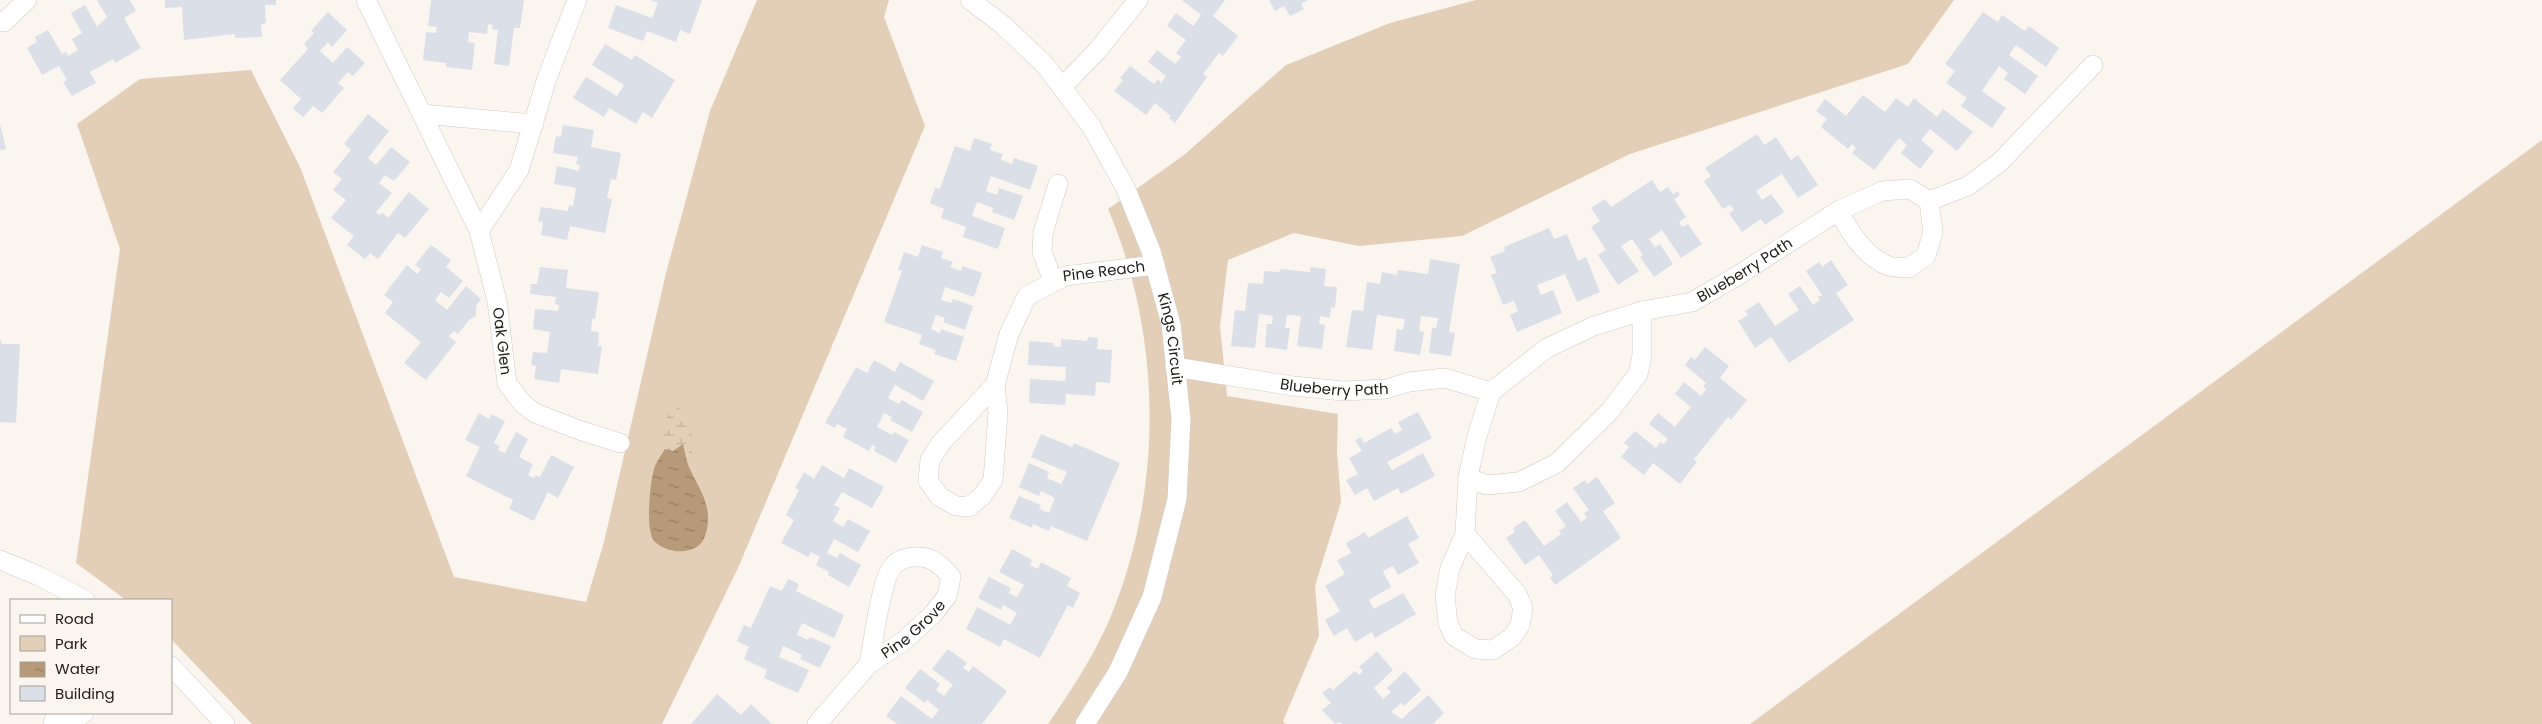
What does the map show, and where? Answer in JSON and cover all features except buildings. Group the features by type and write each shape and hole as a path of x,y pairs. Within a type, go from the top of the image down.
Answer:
{"street":[{"path":"4,22 27,0"},
{"name":"Oak Glen","path":"366,0 479,231 497,301 503,365 507,383 522,403 543,416 620,443"},
{"path":"479,231 518,170 547,78 577,0"},
{"name":"Kings Circuit","path":"970,0 1003,25 1045,65 1091,126 1126,189 1155,265 1171,324 1181,419 1177,499 1152,597 1118,672 1084,724"},
{"path":"1062,87 1097,51 1138,0"},
{"path":"1838,211 1856,241 1874,257 1888,266 1908,268 1926,256 1933,232 1929,201 1968,186 2000,162 2093,65"},
{"path":"422,114 534,124"},
{"name":"Pine Reach","path":"1053,281 1042,252 1043,233 1058,184"},
{"name":"Blueberry Path","path":"1175,367 1293,386 1344,391 1386,389 1409,382 1445,378 1491,392 1547,348 1594,326 1642,311 1692,302 1838,211 1882,191 1910,190 1929,201"},
{"name":"Pine Reach","path":"995,385 946,436 930,460 928,481 940,497 956,506 969,507 983,495 993,480 998,413 995,385 1009,334 1027,296 1065,276 1155,265"},
{"path":"1468,477 1486,485 1519,482 1556,463 1610,411 1638,374 1642,355 1642,311"},
{"path":"1464,534 1517,594 1523,608 1520,624 1512,637 1493,650 1475,649 1454,636 1448,623 1445,596 1448,577 1464,534 1468,477 1477,436 1491,392"},
{"name":"Pine Grove","path":"817,724 869,664 905,640 933,614 947,596 951,578 944,568 927,556 907,557 892,567 882,594 869,664"},
{"path":"0,560 39,576 83,599"},
{"path":"172,667 225,724"},
{"path":"68,724 83,714"}],"green space":[{"path":"757,0 889,0 884,17 925,126 738,568 662,724 252,724 172,640 172,599 125,599 76,563 120,249 77,124 140,79 251,70 300,167 454,577 586,602 604,542 666,273 710,111"},
{"path":"1476,0 1954,0 1908,64 1630,154 1462,236 1359,246 1294,233 1228,260 1220,326 1227,396 1338,414 1337,451 1341,502 1315,586 1319,636 1283,721 1286,724 1048,724 1088,662 1108,623 1126,573 1139,522 1147,469 1150,416 1147,362 1139,310 1126,258 1108,209 1184,155 1286,65 1390,23"},
{"path":"2542,140 2542,724 1750,724"},
{"path":"676,407 679,408 687,419 695,443 688,465 683,445 673,451 665,449 661,444 666,419"}],"water":[{"path":"683,444 688,464 706,503 708,519 706,533 702,542 691,549 678,551 665,548 654,541 651,535 649,506 652,476 657,461 665,449 673,451"}]}
